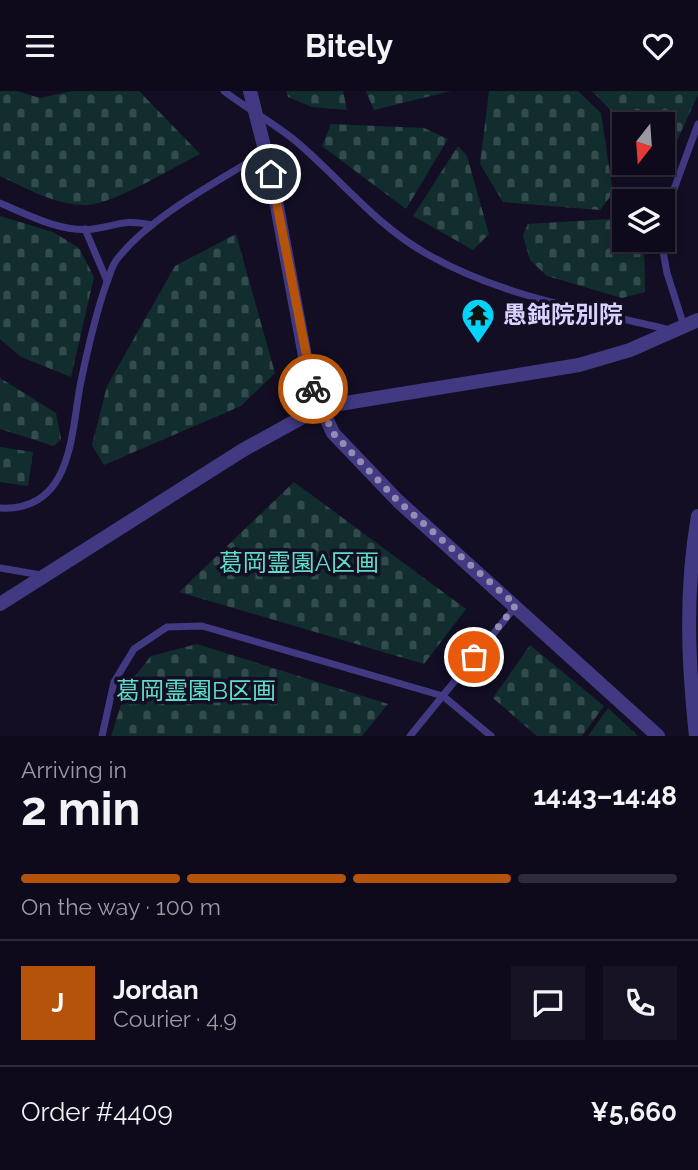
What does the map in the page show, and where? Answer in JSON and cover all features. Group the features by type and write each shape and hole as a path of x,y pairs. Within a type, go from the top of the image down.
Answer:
{"street":[{"path":"250,91 265,151 310,383 333,433 398,501 658,736"},
{"path":"0,604 243,450 321,407 579,365 630,350 698,320"},
{"path":"696,736 688,649 698,516"}],"lane":[{"path":"224,91 296,142 376,218 426,254 506,289 679,328 663,252"},
{"path":"674,189 698,124"},
{"path":"0,508 20,509 41,497 57,482 70,453 80,385 116,259 152,225 265,151"},
{"path":"0,203 47,223 85,229 127,220 152,225"},
{"path":"85,229 108,281"},
{"path":"0,569 45,575"},
{"path":"410,736 516,605"},
{"path":"102,736 114,682 134,649 167,627 202,626 443,696 491,736"}],"green space":[{"path":"0,91 17,91 40,98 72,91 139,91 200,154 128,192 99,203 64,203 0,176"},
{"path":"286,91 343,91 347,110 312,107 288,97"},
{"path":"366,91 451,91 374,110"},
{"path":"489,91 578,91 601,113 612,194 600,210 503,202 480,164"},
{"path":"592,91 698,91 676,143 676,112 612,112"},
{"path":"331,124 424,128 448,139 406,209 322,146"},
{"path":"458,146 467,156 489,234 473,250 413,216"},
{"path":"0,216 53,232 79,248 94,277 71,377 21,357 0,339"},
{"path":"612,219 612,252 644,252 645,292 622,298 547,276 530,260 523,235 528,224"},
{"path":"236,234 275,373 241,406 104,465 92,445 107,386 175,266"},
{"path":"0,378 56,413 61,439 54,446 0,429"},
{"path":"0,447 33,452 28,486 0,482"},
{"name":"葛岡霊園A区画","path":"294,482 466,609 424,664 179,592"},
{"name":"葛岡霊園B区画","path":"197,644 388,704 362,736 111,736 127,686 151,656"},
{"path":"530,645 604,706 582,736 537,736 493,698"},
{"path":"608,708 638,736 588,736"}],"way so far":[{"path":"313,389 333,433 398,501 516,605 474,657"}],"place":[{"name":"愚鈍院別院","path":"478,345"}],"route":[{"path":"271,174 313,389"}]}
